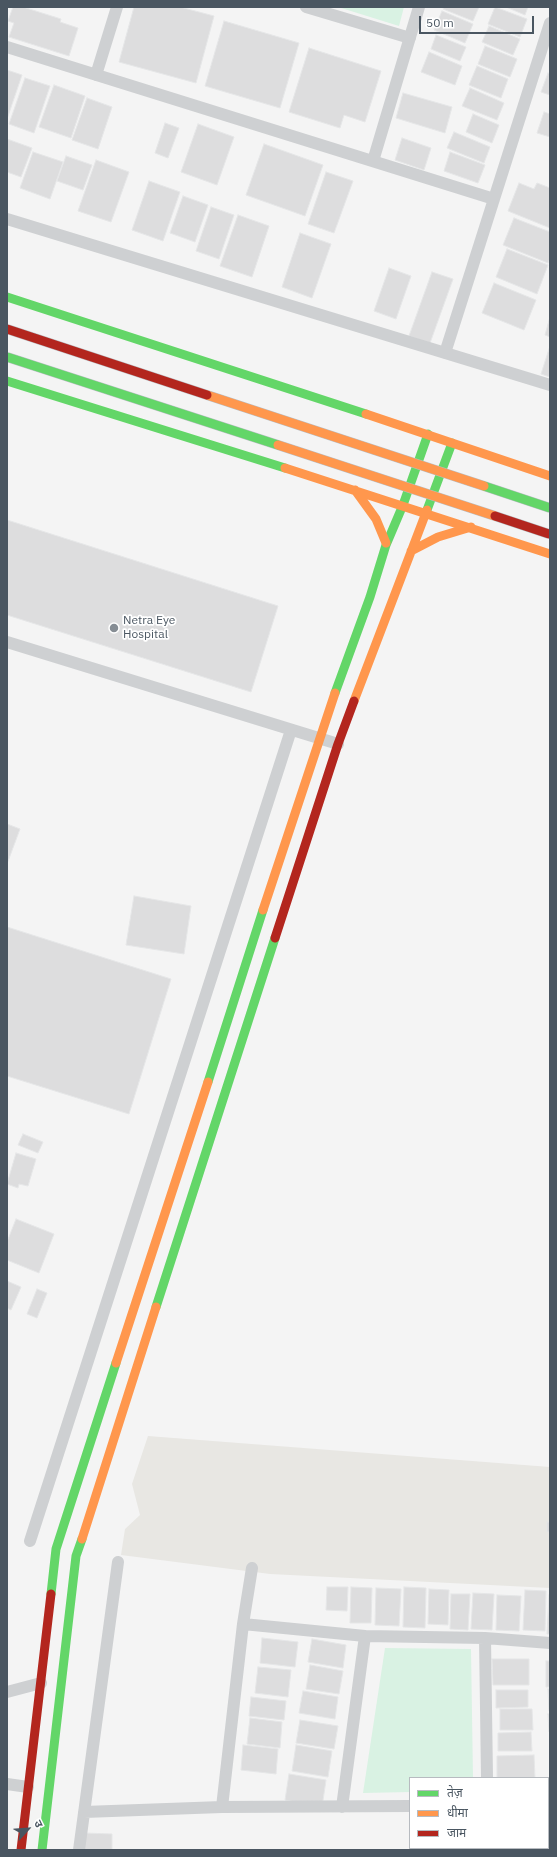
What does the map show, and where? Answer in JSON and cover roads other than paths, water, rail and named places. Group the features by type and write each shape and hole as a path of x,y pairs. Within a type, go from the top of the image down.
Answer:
{"main road":[{"path":"7,297 428,434 550,476"},
{"path":"7,329 550,508"},
{"path":"7,357 549,534"},
{"path":"7,381 403,505 550,554"},
{"path":"21,1850 56,1550 318,738 370,597 386,543 403,505 428,434"},
{"path":"42,1850 76,1556 338,744 411,550 427,513 452,442"},
{"path":"355,490 376,519 386,543"},
{"path":"411,550 438,537 471,527"}],"street":[{"path":"96,75 118,7"},
{"path":"306,7 410,38"},
{"path":"372,161 419,7"},
{"path":"445,353 550,23"},
{"path":"7,47 494,199"},
{"path":"7,219 550,385"},
{"path":"7,642 338,744"},
{"path":"30,1541 292,730"},
{"path":"79,1850 118,1562"},
{"path":"222,1807 242,1624 252,1568"},
{"path":"242,1624 366,1636 485,1638 550,1642"},
{"path":"342,1807 366,1636"},
{"path":"485,1638 486,1777"},
{"path":"7,1692 41,1683"},
{"path":"7,1784 28,1787"},
{"path":"84,1812 222,1807 409,1806"}],"place":[{"name":"Netra Eye Hospital","path":"114,628"}]}
